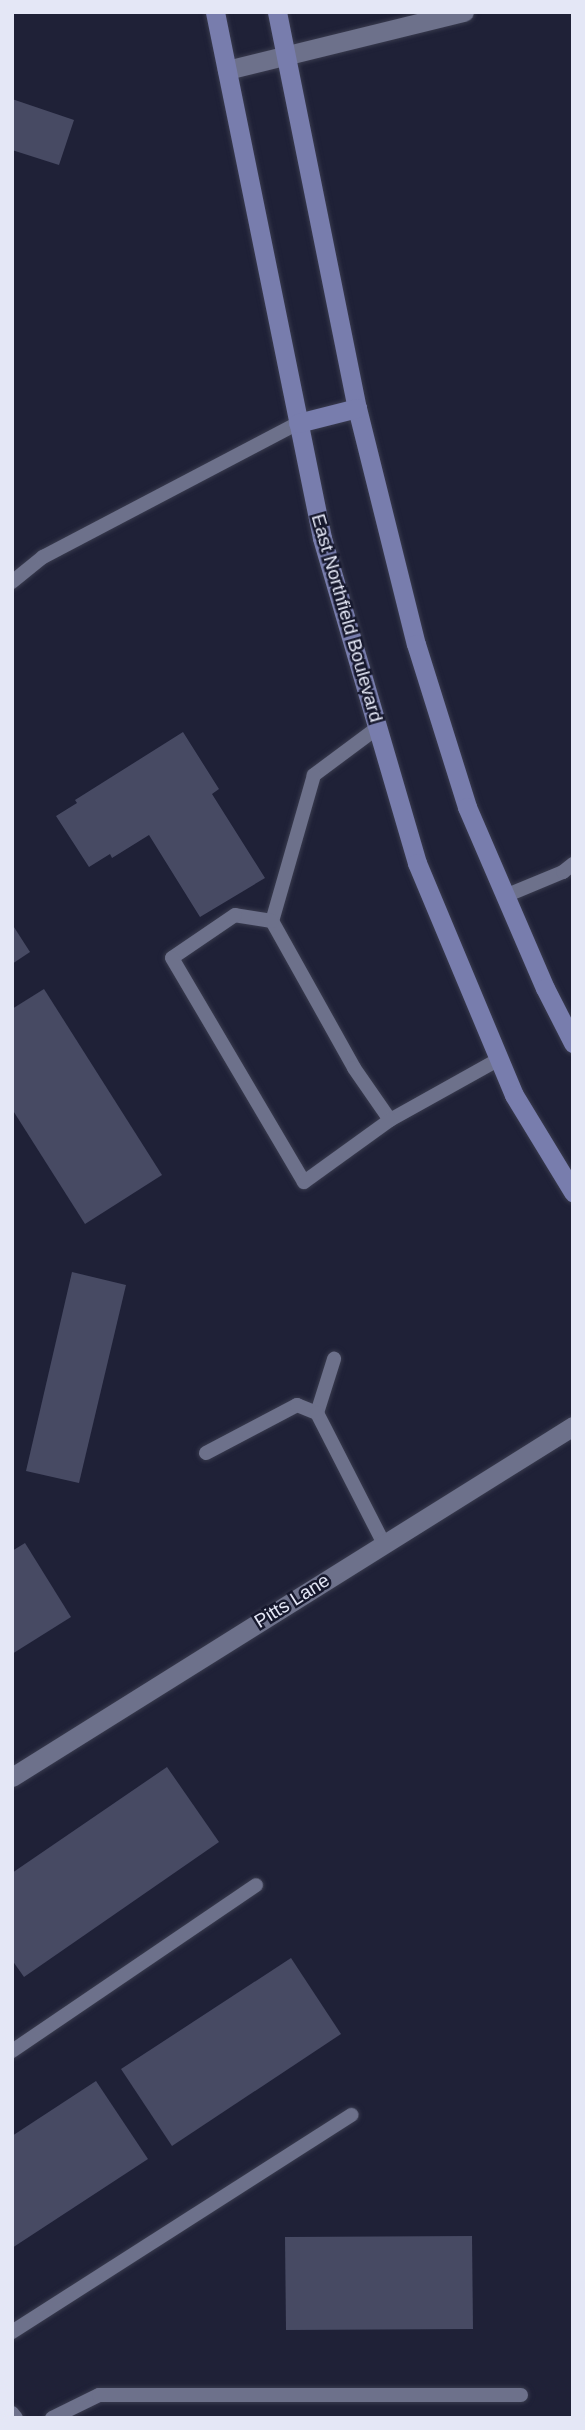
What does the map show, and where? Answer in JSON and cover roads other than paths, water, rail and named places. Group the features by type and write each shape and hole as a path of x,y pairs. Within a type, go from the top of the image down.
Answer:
{"main road":[{"name":"East Northfield Boulevard","path":"215,12 322,538 417,863 514,1095 573,1192"},
{"path":"277,12 357,408 416,644 467,807 545,988 573,1042"},
{"path":"299,423 357,408"}],"street":[{"path":"227,70 464,12"},
{"name":"Pitts Lane","path":"12,1777 573,1426"}],"lane":[{"path":"12,582 43,557 299,423"},
{"path":"377,728 314,775 272,921 354,1068 390,1120"},
{"path":"505,896 563,872 573,864"},
{"path":"272,921 235,915 172,958 304,1182 390,1120 499,1059"},
{"path":"317,1413 334,1359"},
{"path":"206,1453 297,1405 317,1413 384,1544"},
{"path":"12,2051 256,1885"},
{"path":"12,2332 351,2115"},
{"path":"52,2418 99,2395 521,2395"},
{"path":"12,2413 16,2418"}]}
